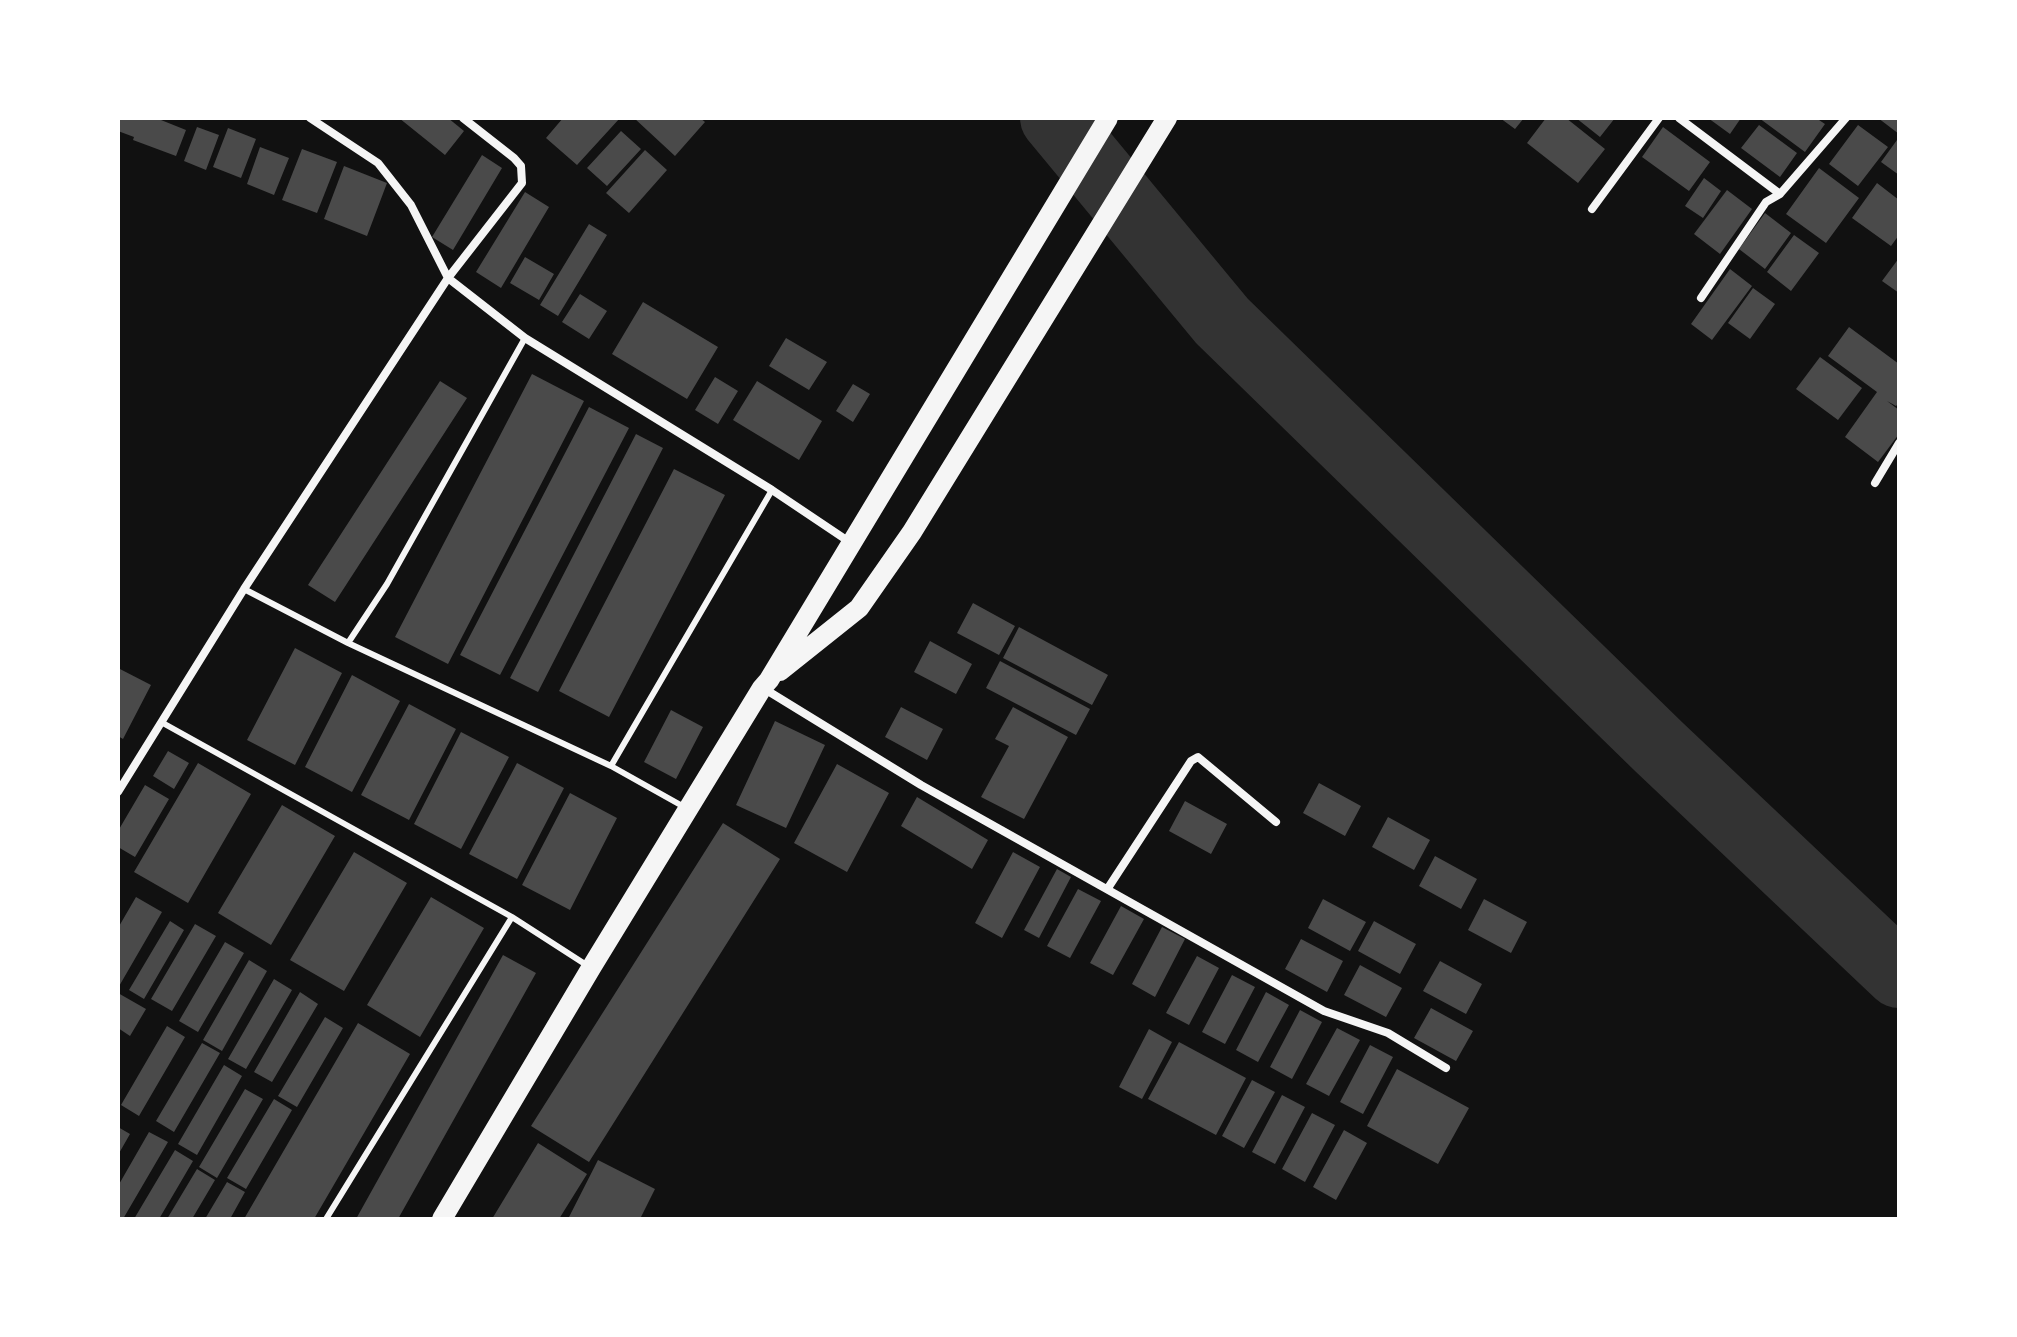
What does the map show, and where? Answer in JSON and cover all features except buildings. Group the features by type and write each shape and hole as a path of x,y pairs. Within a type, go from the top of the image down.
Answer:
{"main road":[{"path":"442,1219 591,968 1108,118"},
{"path":"765,684 859,609 912,532 1167,118"}],"street":[{"path":"310,118 378,163 411,205 448,278 525,338 772,490 851,543"},
{"path":"119,790 244,589 448,278 522,183 521,166 514,158 463,118"},
{"path":"1592,209 1659,118"},
{"path":"1679,118 1780,194"},
{"path":"1701,298 1766,202 1780,194 1846,118"},
{"path":"1875,483 1899,443"},
{"path":"765,684 921,785 1324,1011 1388,1033 1446,1068"},
{"path":"1108,888 1191,761 1198,757 1276,822"}],"lane":[{"path":"348,643 387,584 525,338"},
{"path":"611,766 772,490"},
{"path":"244,589 348,643 611,766 689,810"},
{"path":"161,722 512,917 591,968"},
{"path":"326,1219 512,917"}],"waterway":[{"path":"1054,118 1222,321 1659,747 1899,974"}]}
